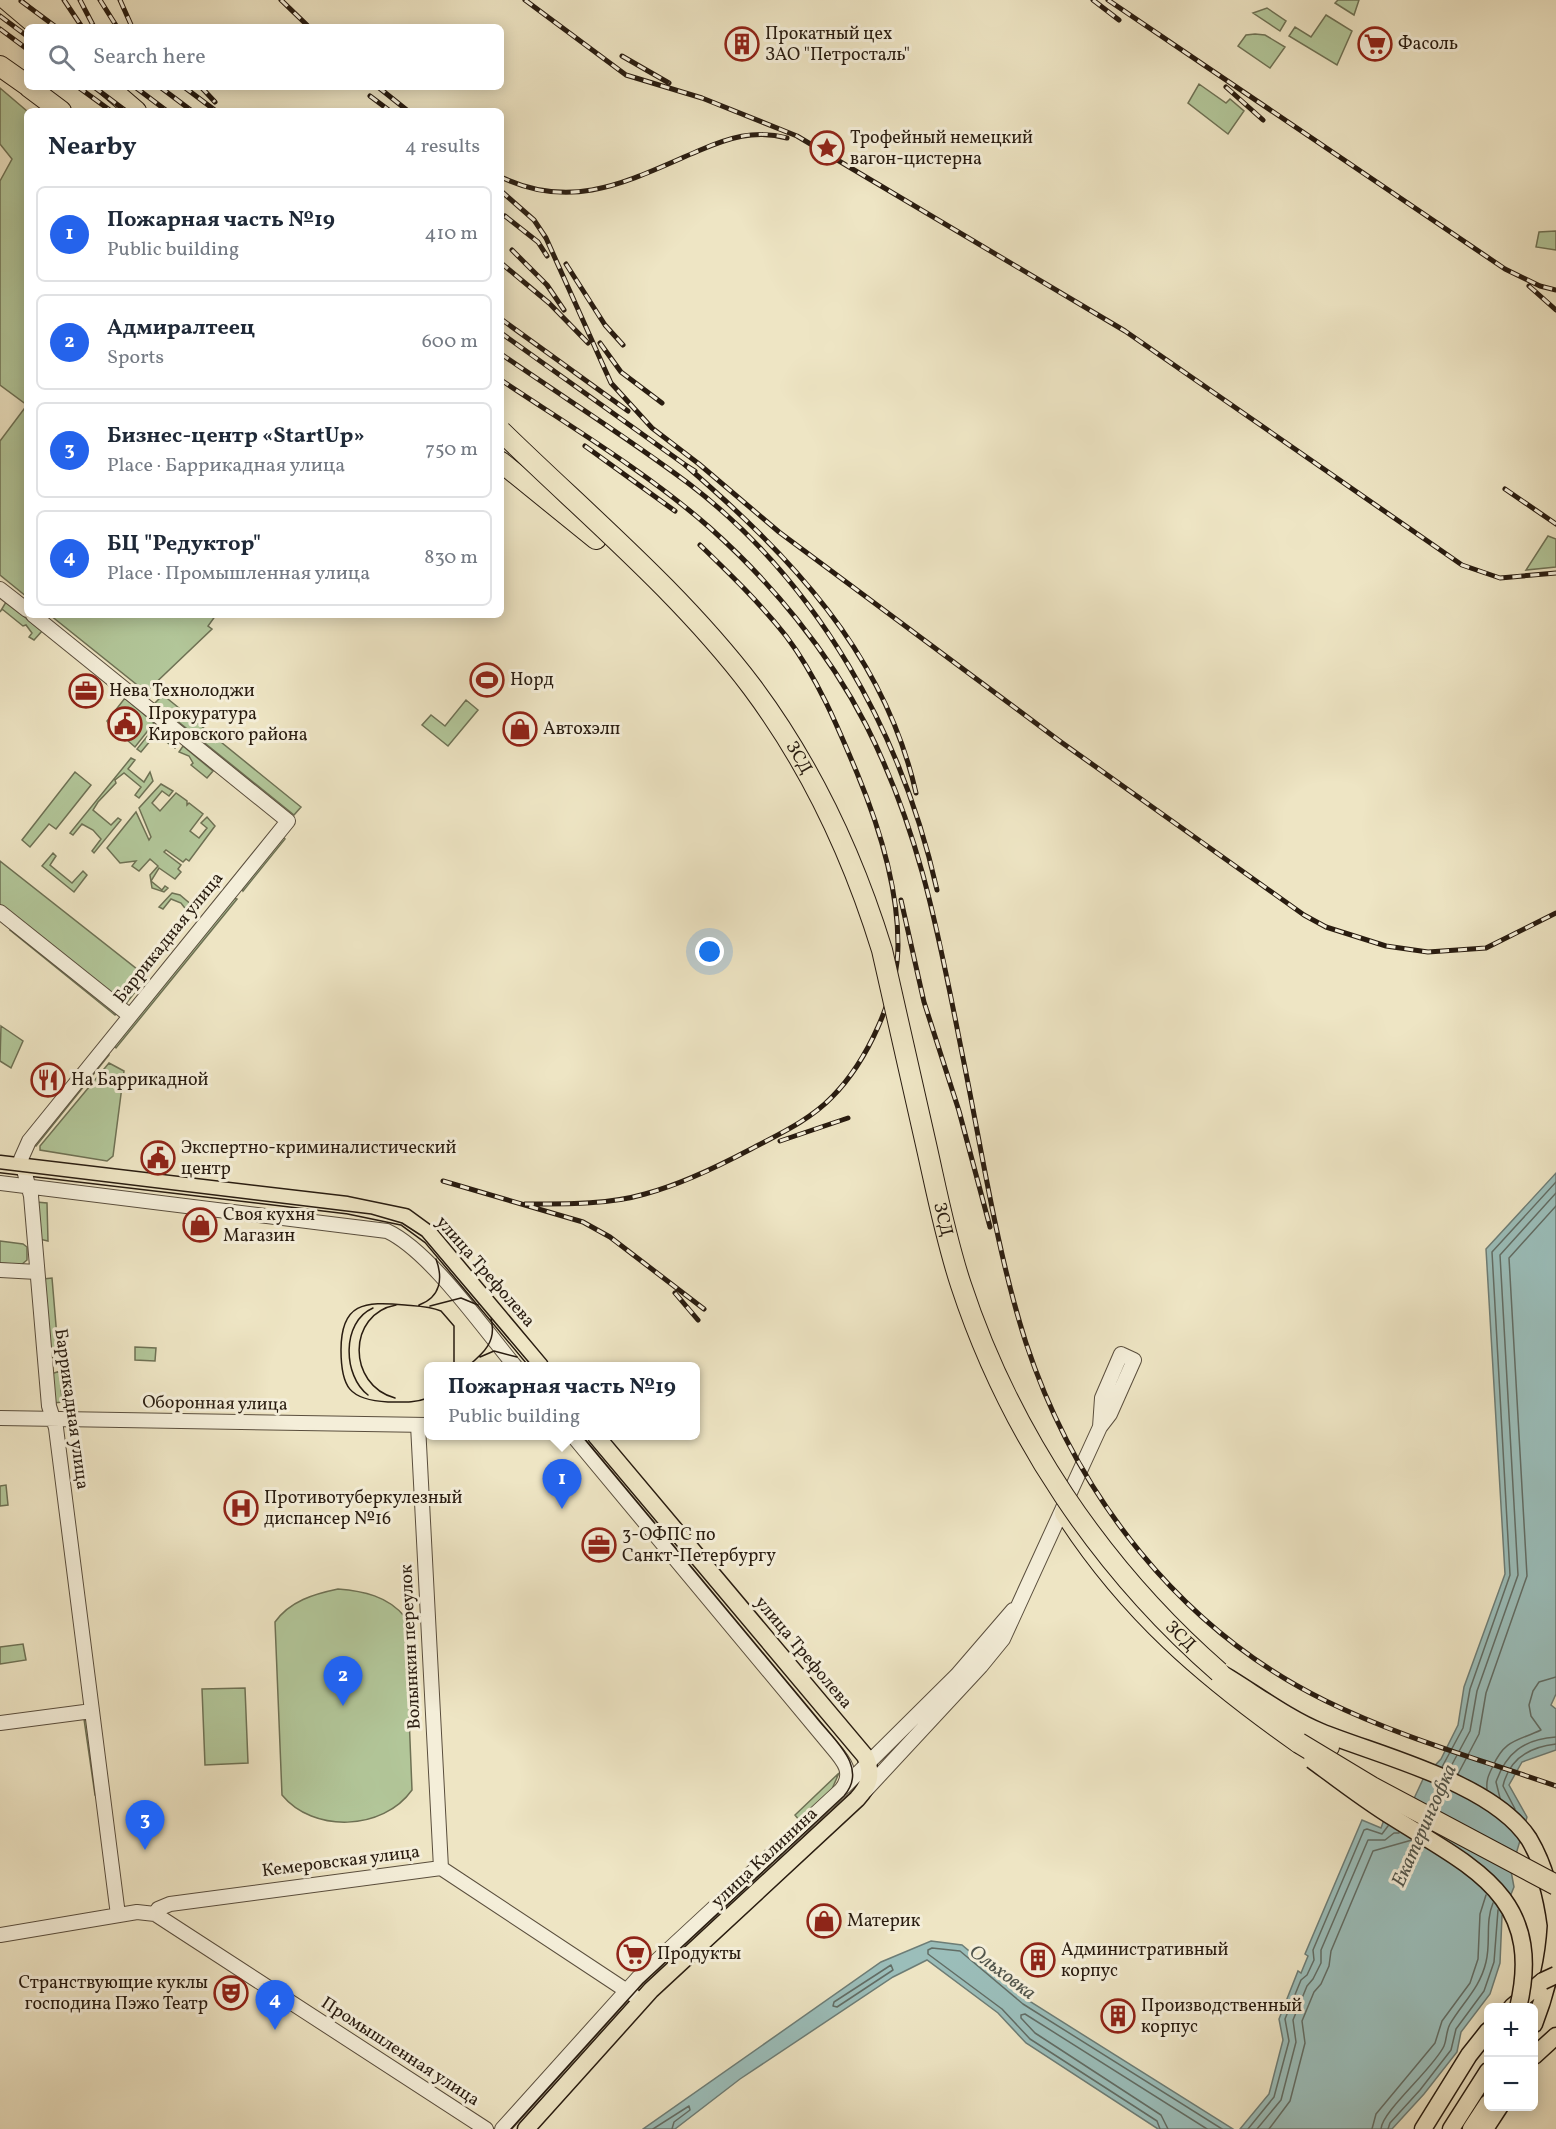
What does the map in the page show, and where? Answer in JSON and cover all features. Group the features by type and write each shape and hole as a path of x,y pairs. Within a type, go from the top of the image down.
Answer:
{"highway":[{"path":"6,0 35,24"},
{"path":"0,66 24,83"},
{"path":"33,90 57,108"},
{"path":"112,90 132,108"},
{"name":"ЗСД","path":"504,434 659,583 710,637 769,711 805,768 838,832 868,906 892,996 947,1238 961,1286 992,1365 1034,1447 1109,1557 1179,1637 1219,1672 1329,1747 1556,1872"},
{"name":"ЗСД","path":"504,464 596,539 652,591 703,645 762,722 797,779 828,837 865,932 937,1240 952,1290 983,1369 1041,1479 1099,1563 1122,1592 1173,1645 1246,1705 1334,1765 1556,1886"}],"main road":[{"name":"улица Трефолева","path":"0,1164 356,1206 405,1217 431,1236 537,1362"},
{"name":"улица Трефолева","path":"599,1440 865,1756 860,1775"},
{"path":"1219,1672 1318,1731 1423,1769 1489,1803 1527,1837 1542,1866 1551,1892 1556,1926 1555,1968 1538,2012"},
{"path":"1246,1705 1295,1747 1371,1804 1469,1865 1500,1893 1517,1921 1522,1941 1525,1959 1519,2003"},
{"name":"улица Калинина","path":"526,2129 640,2002 860,1775"},
{"path":"1516,2003 1555,1968"},
{"path":"1423,2129 1469,2055 1484,2036"},
{"path":"1538,2052 1556,2036"},
{"path":"1451,2129 1484,2077"},
{"path":"1471,2129 1484,2109"},
{"path":"1485,2129 1497,2111"}],"street":[{"path":"0,588 24,608"},
{"name":"Баррикадная улица","path":"37,618 288,821 29,1141 21,1158 28,1186 49,1406 53,1419 118,1915"},
{"path":"0,912 129,1015"},
{"name":"улица Трефолева","path":"0,1183 387,1231 399,1236 423,1256 512,1362"},
{"path":"0,1270 37,1272"},
{"name":"Оборонная улица","path":"0,1418 423,1425"},
{"name":"Волынкин переулок","path":"423,1425 441,1868"},
{"name":"улица Калинина","path":"502,2129 627,1990 860,1775 957,1675 1017,1607 1039,1564 1100,1427"},
{"name":"улица Трефолева","path":"576,1440 860,1775"},
{"path":"0,1723 92,1711"},
{"name":"Кемеровская улица","path":"155,1914 158,1909 170,1904 441,1868 627,1990 640,2002"},
{"path":"0,1935 137,1912 155,1914"},
{"name":"Промышленная улица","path":"155,1914 486,2129"}],"green space":[{"path":"1338,0 1359,0 1354,15 1335,3"},
{"path":"1267,8 1286,21 1280,31 1253,13"},
{"path":"1326,15 1352,31 1337,65 1289,36 1295,27 1311,37"},
{"path":"1246,35 1265,35 1285,47 1270,68 1238,46"},
{"path":"1199,84 1226,103 1230,99 1244,111 1228,134 1188,103"},
{"path":"0,88 24,108 24,403 0,385 0,181 12,159 0,144"},
{"path":"1556,231 1556,250 1536,247 1539,232"},
{"path":"24,409 24,595 0,575 0,441"},
{"path":"1548,536 1556,539 1556,567 1526,570"},
{"path":"6,602 42,631 34,640 29,637 32,633 26,625 23,626 2,609 0,612"},
{"path":"54,618 214,618 208,626 212,629 146,692"},
{"path":"163,695 301,807 294,815 155,703"},
{"path":"125,698 154,723 135,747 127,740 141,722 124,708 110,726 107,721"},
{"path":"466,700 478,710 448,746 422,725 431,715 445,726"},
{"path":"157,724 179,743 175,748 165,741 166,738 156,734 141,752 137,749"},
{"path":"183,746 213,771 207,778 191,765 193,763 189,756 179,752"},
{"path":"131,758 135,760 128,769 144,782 150,772 153,781 139,798 135,795 141,787 124,773 115,780 116,783 93,810 111,825 118,818 121,820 94,853 92,851 101,839 93,830 82,824 73,835 70,833"},
{"path":"75,772 91,785 56,829 49,824 30,847 22,840"},
{"path":"161,784 173,791 169,796 162,791 152,803 160,811 176,793 187,801 187,805 189,803 203,814 190,831 199,838 207,828 201,823 207,817 215,826 189,861 186,859 183,862 166,850 164,852 181,865 178,869 181,872 175,879 159,868 151,881 162,890 165,886 168,888 164,892 152,888 150,875 158,866 150,859 139,871 132,866 136,861 120,863 107,848 136,812 149,840 151,837 139,808"},
{"path":"282,837 285,839 243,891 242,889"},
{"path":"53,853 56,856 50,865 72,883 83,871 87,875 74,892 42,866"},
{"path":"0,861 147,977 125,1005 0,905"},
{"path":"172,893 180,895 193,906 188,912 181,903 171,899 163,909 159,907"},
{"path":"234,898 237,899 116,1048 113,1045"},
{"path":"12,927 117,1013 115,1015 10,930"},
{"path":"1,1026 23,1041 11,1068 0,1061"},
{"path":"106,1053 109,1055 36,1146 33,1144"},
{"path":"109,1063 124,1071 113,1156 107,1161 40,1150 40,1146"},
{"path":"36,1202 47,1203 48,1241 39,1239"},
{"path":"0,1241 23,1244 27,1247 27,1260 21,1265 0,1263"},
{"path":"52,1278 59,1361 50,1357 43,1279"},
{"path":"135,1347 156,1348 155,1361 135,1360"},
{"path":"60,1371 62,1402 54,1403 51,1374"},
{"path":"6,1485 8,1505 0,1506 0,1486"},
{"path":"338,1589 357,1591 383,1599 405,1617 412,1790 399,1804 384,1813 366,1820 348,1822 329,1821 311,1816 295,1807 282,1795 275,1622 295,1604 311,1596"},
{"path":"23,1644 26,1660 0,1664 0,1647"},
{"path":"245,1688 248,1763 205,1765 202,1689"},
{"path":"84,1719 87,1720 98,1795 95,1795"},
{"path":"839,1773 832,1789 799,1820 795,1815"}],"water":[{"name":"Екатерингофка","path":"1556,1173 1556,1694 1551,1705 1556,1709 1556,1750 1522,1762 1509,1785 1527,1817 1511,1871 1514,1887 1502,1916 1500,1963 1490,1994 1461,2032 1457,2052 1424,2094 1392,2129 1240,2129 1269,2094 1283,2040 1279,2019 1298,1971 1301,1973 1308,1956 1305,1954 1362,1820 1381,1828 1385,1817 1404,1820 1424,1777 1441,1759 1458,1725 1464,1687 1505,1574 1486,1249"},
{"path":"931,1941 962,1945 1026,1999 1233,2129 1158,2129 1026,2043 998,2013 927,1960 893,1977 740,2079 675,2129 643,2129 881,1962"}],"tram line":[{"path":"0,1169 371,1214 402,1223 422,1236 529,1362"},
{"path":"419,1305 426,1302 436,1292 439,1280 436,1259"},
{"path":"430,1306 461,1298 478,1305"},
{"path":"424,1399 408,1402 375,1401 364,1398 350,1389 341,1363 342,1334 350,1314 358,1308 378,1304 423,1306 441,1311 454,1326 454,1362"},
{"path":"395,1398 379,1391 368,1379 361,1365 359,1350 361,1335 368,1322 380,1311 396,1305"},
{"path":"368,1395 354,1375 349,1350 355,1325 373,1308"},
{"path":"472,1362 491,1340 491,1319"},
{"path":"480,1357 494,1351 517,1357"},
{"path":"511,2129 643,1983 844,1796 851,1785 853,1775 851,1764 839,1744 585,1440"}],"railway":[{"path":"64,0 80,24"},
{"path":"80,0 92,24"},
{"path":"100,0 115,24"},
{"path":"120,0 131,24"},
{"path":"281,0 306,24"},
{"path":"525,0 626,75 702,98 797,136 1125,331 1462,565 1500,578 1556,573"},
{"path":"1093,0 1119,20"},
{"path":"1108,0 1505,269 1540,286 1556,290"},
{"path":"21,1 52,24"},
{"path":"0,16 24,34"},
{"path":"0,29 24,47"},
{"path":"622,56 669,83"},
{"path":"1226,87 1263,120"},
{"path":"82,90 107,108"},
{"path":"98,90 122,108"},
{"path":"139,90 163,108"},
{"path":"164,90 188,108"},
{"path":"188,90 212,108"},
{"path":"204,90 215,102"},
{"path":"382,90 404,108"},
{"path":"370,96 386,108"},
{"path":"504,178 528,187 553,192 577,192 625,181 709,146 742,136 764,134 787,138"},
{"path":"504,194 534,220 546,238 611,383 652,428 699,464 779,532 1061,742 1304,915 1326,927 1386,946 1428,952 1486,948 1556,913"},
{"path":"505,216 538,242 547,256"},
{"path":"512,250 547,285 564,310"},
{"path":"566,264 605,325 623,345"},
{"path":"504,266 549,303 588,343"},
{"path":"1529,286 1556,310"},
{"path":"504,321 628,411"},
{"path":"504,335 684,464"},
{"path":"600,343 621,372 662,403"},
{"path":"504,356 688,483 735,522 777,566 815,614 848,665 877,718 902,774 922,831 937,890"},
{"path":"504,382 659,487 732,548 776,594 816,644 866,725 901,807 927,888 946,971 998,1238 1026,1343 1047,1399 1074,1453 1105,1504 1140,1552 1181,1597 1225,1636 1274,1671 1326,1701 1411,1737 1556,1786"},
{"path":"585,446 675,511"},
{"path":"695,471 684,464 723,498 795,571 856,651 881,695 901,742 916,793"},
{"path":"1505,489 1556,524"},
{"path":"525,1204 601,1202 645,1194 712,1169 794,1126 832,1097 857,1066 878,1027 893,985 898,945 891,879 873,814 842,737 817,685 786,636 755,600 700,545"},
{"path":"901,900 924,1002 959,1111 990,1227"},
{"path":"780,1141 848,1118"},
{"path":"443,1181 583,1222 610,1237 704,1309"},
{"path":"675,1293 698,1320"}],"place":[{"name":"Прокатный цех ЗАО \"Петросталь\"","path":"742,44"},
{"name":"Фасоль","path":"1375,44"},
{"name":"Трофейный немецкий вагон-цистерна","path":"827,148"},
{"name":"Норд","path":"487,680"},
{"name":"Нева Технолоджи","path":"86,691"},
{"name":"Прокуратура Кировского района","path":"125,724"},
{"name":"Автохэлп","path":"520,729"},
{"name":"На Баррикадной","path":"48,1080"},
{"name":"Экспертно-криминалистический центр","path":"158,1158"},
{"name":"Своя кухня Магазин","path":"200,1225"},
{"name":"Противотуберкулезный диспансер №16","path":"241,1508"},
{"name":"Пожарная часть №19","path":"562,1509"},
{"name":"3-ОФПС по Санкт-Петербургу","path":"599,1545"},
{"name":"Адмиралтеец","path":"343,1706"},
{"name":"Бизнес-центр «StartUp»","path":"145,1850"},
{"name":"Материк","path":"824,1921"},
{"name":"Продукты","path":"634,1954"},
{"name":"Административный корпус","path":"1038,1960"},
{"name":"Странствующие куклы господина Пэжо Театр","path":"231,1993"},
{"name":"Производственный корпус","path":"1118,2016"},
{"name":"БЦ \"Редуктор\"","path":"275,2030"}],"water label":[{"name":"Ольховка","path":"1002,1973"}]}
